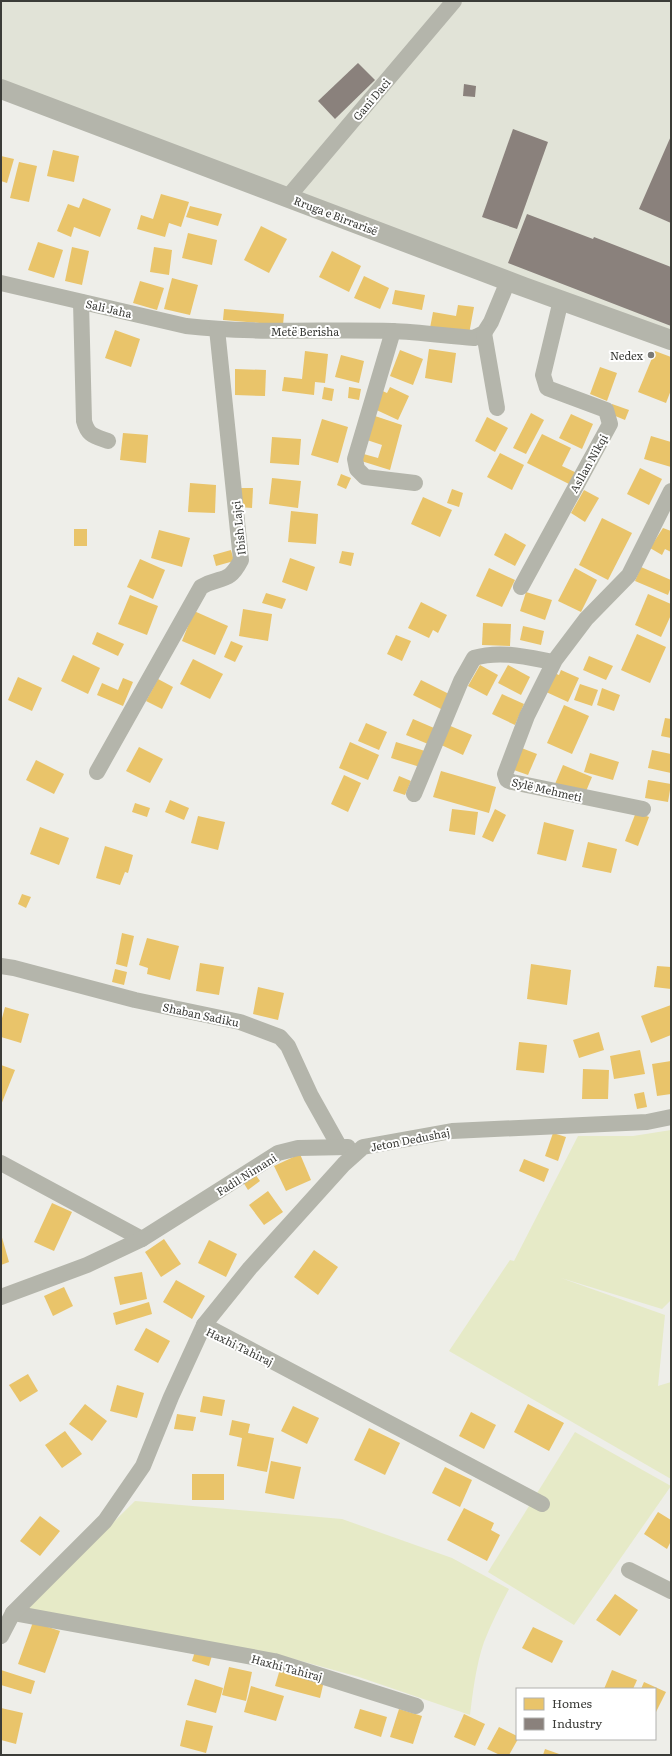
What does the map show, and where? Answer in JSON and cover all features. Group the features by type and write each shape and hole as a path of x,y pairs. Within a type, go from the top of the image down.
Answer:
{"street":[{"name":"Gani Daci","path":"288,197 454,1"},
{"name":"Rruga e Birrarisë","path":"1,89 508,281 671,340"},
{"path":"497,408 484,333 491,322 508,281"},
{"name":"Sali Jaha","path":"1,283 186,326 217,329"},
{"name":"Asllan Nikqi","path":"521,586 610,424 606,410 547,388 543,375 561,300"},
{"path":"81,302 84,421 86,429 91,435 108,440"},
{"name":"Metë Berisha","path":"217,329 264,331 393,331 474,338 484,333"},
{"name":"Ibish Lajçi","path":"97,772 201,587 208,583 228,578 235,572 241,560 217,329"},
{"path":"393,331 354,459 357,469 365,477 415,483"},
{"name":"Sylë Mehmeti","path":"643,810 512,782 507,780 505,774 524,723 554,662 586,619 629,575 671,491"},
{"path":"414,794 461,681 474,658 488,654 516,655 554,662"},
{"name":"Shaban Sadiku","path":"1,966 14,968 135,1000 240,1022 280,1037 288,1046 311,1096 339,1146"},
{"name":"Jeton Dedushaj","path":"204,1326 250,1268 344,1164 363,1148 452,1130 646,1122 671,1117"},
{"name":"Fadil Nimani","path":"1,1297 87,1265 142,1239 278,1153 298,1148 339,1146 363,1148"},
{"path":"1,1163 142,1239"},
{"name":"Haxhi Tahiraj","path":"1,1636 13,1613 105,1521 143,1466 171,1397 204,1326 542,1504"},
{"path":"629,1570 671,1591"},
{"name":"Haxhi Tahiraj","path":"13,1613 274,1661 416,1706"}],"shaded area":[{"path":"1,1 671,1 671,341 1,89"}],"green space":[{"path":"671,1130 671,1300 662,1309 561,1278 665,1315 658,1386 671,1382 671,1479 449,1351 510,1260 514,1261 578,1136 633,1136"},
{"path":"575,1432 671,1486 574,1625 488,1572"},
{"path":"135,1501 342,1519 452,1558 509,1589 499,1608 481,1651 475,1678 470,1715 359,1677 283,1656 26,1608"}],"building: Homes":[{"path":"53,150 79,156 74,182 47,176"},
{"path":"1,156 14,159 7,183 1,181"},
{"path":"19,162 37,166 29,202 10,198"},
{"path":"161,194 189,202 181,227 169,223 165,237 137,229 141,215 153,219"},
{"path":"83,198 111,209 100,237 74,227 71,237 57,231 68,204 79,208"},
{"path":"190,206 222,214 218,226 186,217"},
{"path":"261,226 287,239 269,273 244,260"},
{"path":"188,233 217,240 212,265 182,258"},
{"path":"38,242 63,250 54,278 28,270"},
{"path":"72,247 89,251 82,285 65,281"},
{"path":"154,247 172,250 169,275 150,272"},
{"path":"332,251 361,266 349,292 319,277"},
{"path":"364,276 389,288 380,309 354,298"},
{"path":"172,278 198,285 190,315 164,309"},
{"path":"140,281 164,288 157,310 133,303"},
{"path":"395,290 425,295 422,310 392,304"},
{"path":"458,305 474,307 469,334 430,328 433,312 456,316"},
{"path":"224,309 284,314 283,325 223,320"},
{"path":"115,330 140,339 131,367 105,358"},
{"path":"429,349 456,353 452,383 425,378"},
{"path":"400,350 423,359 413,385 390,376"},
{"path":"305,351 328,354 325,383 315,382 314,395 282,391 284,377 302,379"},
{"path":"655,351 671,357 671,390 666,403 638,392"},
{"path":"341,355 364,361 359,383 335,377"},
{"path":"600,367 617,373 607,401 590,394"},
{"path":"235,369 266,370 265,396 235,395"},
{"path":"324,387 334,389 332,401 322,399"},
{"path":"349,387 361,389 359,400 348,398"},
{"path":"390,387 409,396 398,420 370,407 378,389 387,393"},
{"path":"612,404 629,410 625,420 608,413"},
{"path":"531,413 544,420 526,454 513,448"},
{"path":"571,414 593,424 582,449 559,438"},
{"path":"375,416 402,425 390,470 358,460 360,453 378,458 382,445 367,440"},
{"path":"487,417 508,428 495,452 475,441"},
{"path":"322,419 348,427 338,463 311,455"},
{"path":"123,433 148,435 146,463 120,460"},
{"path":"542,434 571,448 562,466 577,473 571,485 527,463"},
{"path":"651,436 671,442 671,467 644,459"},
{"path":"272,437 301,439 299,465 270,463"},
{"path":"500,453 524,465 512,490 487,477"},
{"path":"640,468 662,479 649,505 627,494"},
{"path":"341,474 351,478 346,489 337,485"},
{"path":"272,478 301,481 298,508 269,504"},
{"path":"190,483 216,485 215,513 188,512"},
{"path":"239,488 253,488 252,508 239,507"},
{"path":"452,489 463,493 459,507 447,503"},
{"path":"584,490 599,498 585,522 571,513"},
{"path":"423,497 452,510 440,537 411,524"},
{"path":"291,511 318,514 316,544 288,542"},
{"path":"602,518 632,533 608,580 579,565"},
{"path":"663,528 671,531 671,552 665,549 662,555 650,548"},
{"path":"74,529 87,529 87,546 74,546"},
{"path":"159,530 190,538 182,567 151,558"},
{"path":"505,533 526,545 515,566 494,555"},
{"path":"231,550 234,561 216,566 213,555"},
{"path":"342,551 354,553 351,566 339,563"},
{"path":"290,558 315,567 307,591 282,582"},
{"path":"140,559 165,570 153,599 127,587"},
{"path":"641,567 671,580 671,587 668,595 635,581"},
{"path":"489,568 515,580 502,607 476,596"},
{"path":"575,568 597,580 581,612 558,601"},
{"path":"526,592 552,600 545,620 520,611"},
{"path":"266,593 286,599 282,609 262,603"},
{"path":"648,594 671,604 671,615 661,637 635,625"},
{"path":"130,595 158,606 147,635 118,624"},
{"path":"421,602 447,615 438,633 433,630 429,638 408,628"},
{"path":"243,609 272,614 268,641 239,636"},
{"path":"194,611 228,626 215,655 182,641"},
{"path":"483,623 511,624 510,646 482,645"},
{"path":"523,626 544,631 541,645 520,640"},
{"path":"97,632 124,644 118,656 92,644"},
{"path":"637,634 666,647 650,683 621,670"},
{"path":"396,635 411,641 402,661 387,654"},
{"path":"231,641 243,646 235,662 224,657"},
{"path":"73,655 100,668 88,694 61,681"},
{"path":"589,656 613,666 606,680 583,670"},
{"path":"193,659 223,674 210,699 180,684"},
{"path":"480,665 498,675 487,696 468,686"},
{"path":"508,665 530,677 521,695 498,683"},
{"path":"561,670 579,678 568,702 544,691 552,672 559,675"},
{"path":"18,677 42,688 32,711 8,700"},
{"path":"123,678 133,682 123,706 97,695 102,683 118,690"},
{"path":"158,679 173,687 162,709 146,701"},
{"path":"421,680 451,695 443,710 413,695"},
{"path":"580,684 598,690 592,706 574,700"},
{"path":"602,688 620,695 614,711 597,705"},
{"path":"502,694 524,704 515,725 492,714"},
{"path":"564,705 589,716 572,754 547,743"},
{"path":"665,718 671,719 671,738 661,736"},
{"path":"413,719 434,728 428,744 406,735"},
{"path":"366,723 387,732 379,750 358,741"},
{"path":"448,725 472,735 463,755 439,744"},
{"path":"350,742 379,755 368,780 339,768"},
{"path":"396,742 425,751 420,767 391,758"},
{"path":"139,747 163,759 150,783 126,771"},
{"path":"519,747 537,754 528,775 511,769"},
{"path":"652,750 671,754 671,773 648,768"},
{"path":"590,753 619,762 613,780 584,772"},
{"path":"36,760 64,774 54,794 26,780"},
{"path":"563,765 592,777 584,796 555,784"},
{"path":"441,771 496,787 489,813 433,797"},
{"path":"344,775 361,783 348,812 331,804"},
{"path":"399,776 411,781 405,795 393,791"},
{"path":"648,780 671,784 668,802 645,798"},
{"path":"170,800 189,808 184,820 165,812"},
{"path":"135,803 150,808 147,817 132,812"},
{"path":"452,809 478,812 475,835 449,831"},
{"path":"495,809 506,815 493,842 482,837"},
{"path":"636,812 649,817 638,846 625,841"},
{"path":"198,816 225,822 218,850 191,843"},
{"path":"544,822 574,830 566,861 537,854"},
{"path":"40,827 69,838 59,865 30,854"},
{"path":"588,842 617,849 611,873 582,867"},
{"path":"105,846 133,855 128,873 125,872 120,885 96,878"},
{"path":"22,894 31,897 26,908 18,904"},
{"path":"122,933 134,936 127,967 116,964"},
{"path":"147,938 179,946 170,980 147,974 148,968 139,965"},
{"path":"200,963 224,967 219,995 196,991"},
{"path":"531,964 571,970 567,1005 527,999"},
{"path":"657,966 671,967 671,989 654,987"},
{"path":"115,969 127,972 124,985 112,982"},
{"path":"258,987 284,993 278,1020 253,1014"},
{"path":"671,1005 671,1035 651,1043 641,1016"},
{"path":"5,1007 29,1014 21,1043 1,1037 1,1022"},
{"path":"599,1032 604,1050 579,1058 573,1040"},
{"path":"519,1042 547,1045 544,1073 516,1070"},
{"path":"640,1050 645,1074 614,1079 610,1056"},
{"path":"671,1061 671,1094 657,1096 652,1064"},
{"path":"1,1065 15,1070 1,1105"},
{"path":"583,1069 609,1070 608,1099 582,1099"},
{"path":"644,1092 647,1107 637,1109 634,1094"},
{"path":"553,1133 566,1137 558,1161 545,1156"},
{"path":"300,1154 311,1180 286,1191 274,1166"},
{"path":"524,1159 549,1169 544,1182 519,1171"},
{"path":"255,1174 260,1181 248,1190 243,1182"},
{"path":"268,1191 283,1212 264,1225 249,1205"},
{"path":"52,1203 72,1212 54,1251 34,1242"},
{"path":"1,1234 9,1262 1,1265"},
{"path":"164,1239 181,1264 161,1277 145,1252"},
{"path":"209,1240 237,1254 226,1277 198,1263"},
{"path":"314,1250 338,1267 318,1295 294,1277"},
{"path":"142,1272 147,1299 120,1305 114,1277"},
{"path":"176,1280 205,1296 192,1319 163,1302"},
{"path":"64,1287 73,1306 53,1316 44,1296"},
{"path":"149,1302 152,1314 116,1325 113,1313"},
{"path":"146,1328 170,1341 158,1363 134,1350"},
{"path":"28,1374 38,1391 20,1402 9,1385"},
{"path":"117,1385 144,1393 137,1418 110,1411"},
{"path":"203,1396 225,1400 222,1416 200,1412"},
{"path":"85,1404 107,1421 92,1441 69,1424"},
{"path":"528,1404 564,1423 549,1451 514,1432"},
{"path":"293,1406 319,1418 307,1444 281,1431"},
{"path":"471,1412 496,1425 484,1449 459,1436"},
{"path":"177,1414 196,1417 193,1431 174,1429"},
{"path":"232,1420 250,1424 248,1433 274,1438 267,1472 237,1466 242,1438 229,1435"},
{"path":"369,1428 400,1443 385,1475 354,1460"},
{"path":"65,1431 82,1454 62,1468 45,1445"},
{"path":"271,1461 301,1467 294,1499 265,1493"},
{"path":"445,1467 472,1480 460,1507 432,1493"},
{"path":"192,1474 224,1474 224,1500 192,1500"},
{"path":"464,1508 494,1523 491,1530 500,1535 487,1561 447,1540"},
{"path":"658,1512 671,1520 671,1541 667,1549 644,1534"},
{"path":"40,1516 60,1531 40,1556 20,1541"},
{"path":"615,1594 638,1610 620,1636 596,1620"},
{"path":"33,1622 60,1631 45,1673 18,1664"},
{"path":"533,1627 563,1641 552,1663 522,1648"},
{"path":"196,1648 213,1652 209,1666 192,1661"},
{"path":"229,1667 252,1672 246,1701 222,1695"},
{"path":"280,1669 324,1681 320,1698 275,1686"},
{"path":"1,1670 35,1681 31,1694 1,1685"},
{"path":"612,1670 637,1680 633,1688 604,1688"},
{"path":"195,1679 223,1688 216,1713 187,1705"},
{"path":"644,1682 666,1692 656,1712 656,1688 641,1688"},
{"path":"251,1686 284,1696 276,1721 244,1712"},
{"path":"1,1708 23,1713 16,1744 1,1740"},
{"path":"360,1709 387,1717 381,1737 354,1728"},
{"path":"399,1709 422,1716 413,1744 390,1737"},
{"path":"464,1714 485,1724 475,1746 454,1737"},
{"path":"186,1720 213,1726 206,1753 180,1746"},
{"path":"499,1727 516,1736 516,1740 517,1740 509,1755 500,1755 487,1749"},
{"path":"545,1749 562,1755 543,1755"}],"building: Industry":[{"path":"358,63 375,80 335,119 318,101"},
{"path":"464,84 476,86 475,97 463,96"},
{"path":"513,129 548,142 517,229 482,217"},
{"path":"671,136 671,223 639,209"},
{"path":"527,214 593,239 594,237 671,267 671,326 508,263"}],"place":[{"name":"Nedex","path":"651,355"}]}
